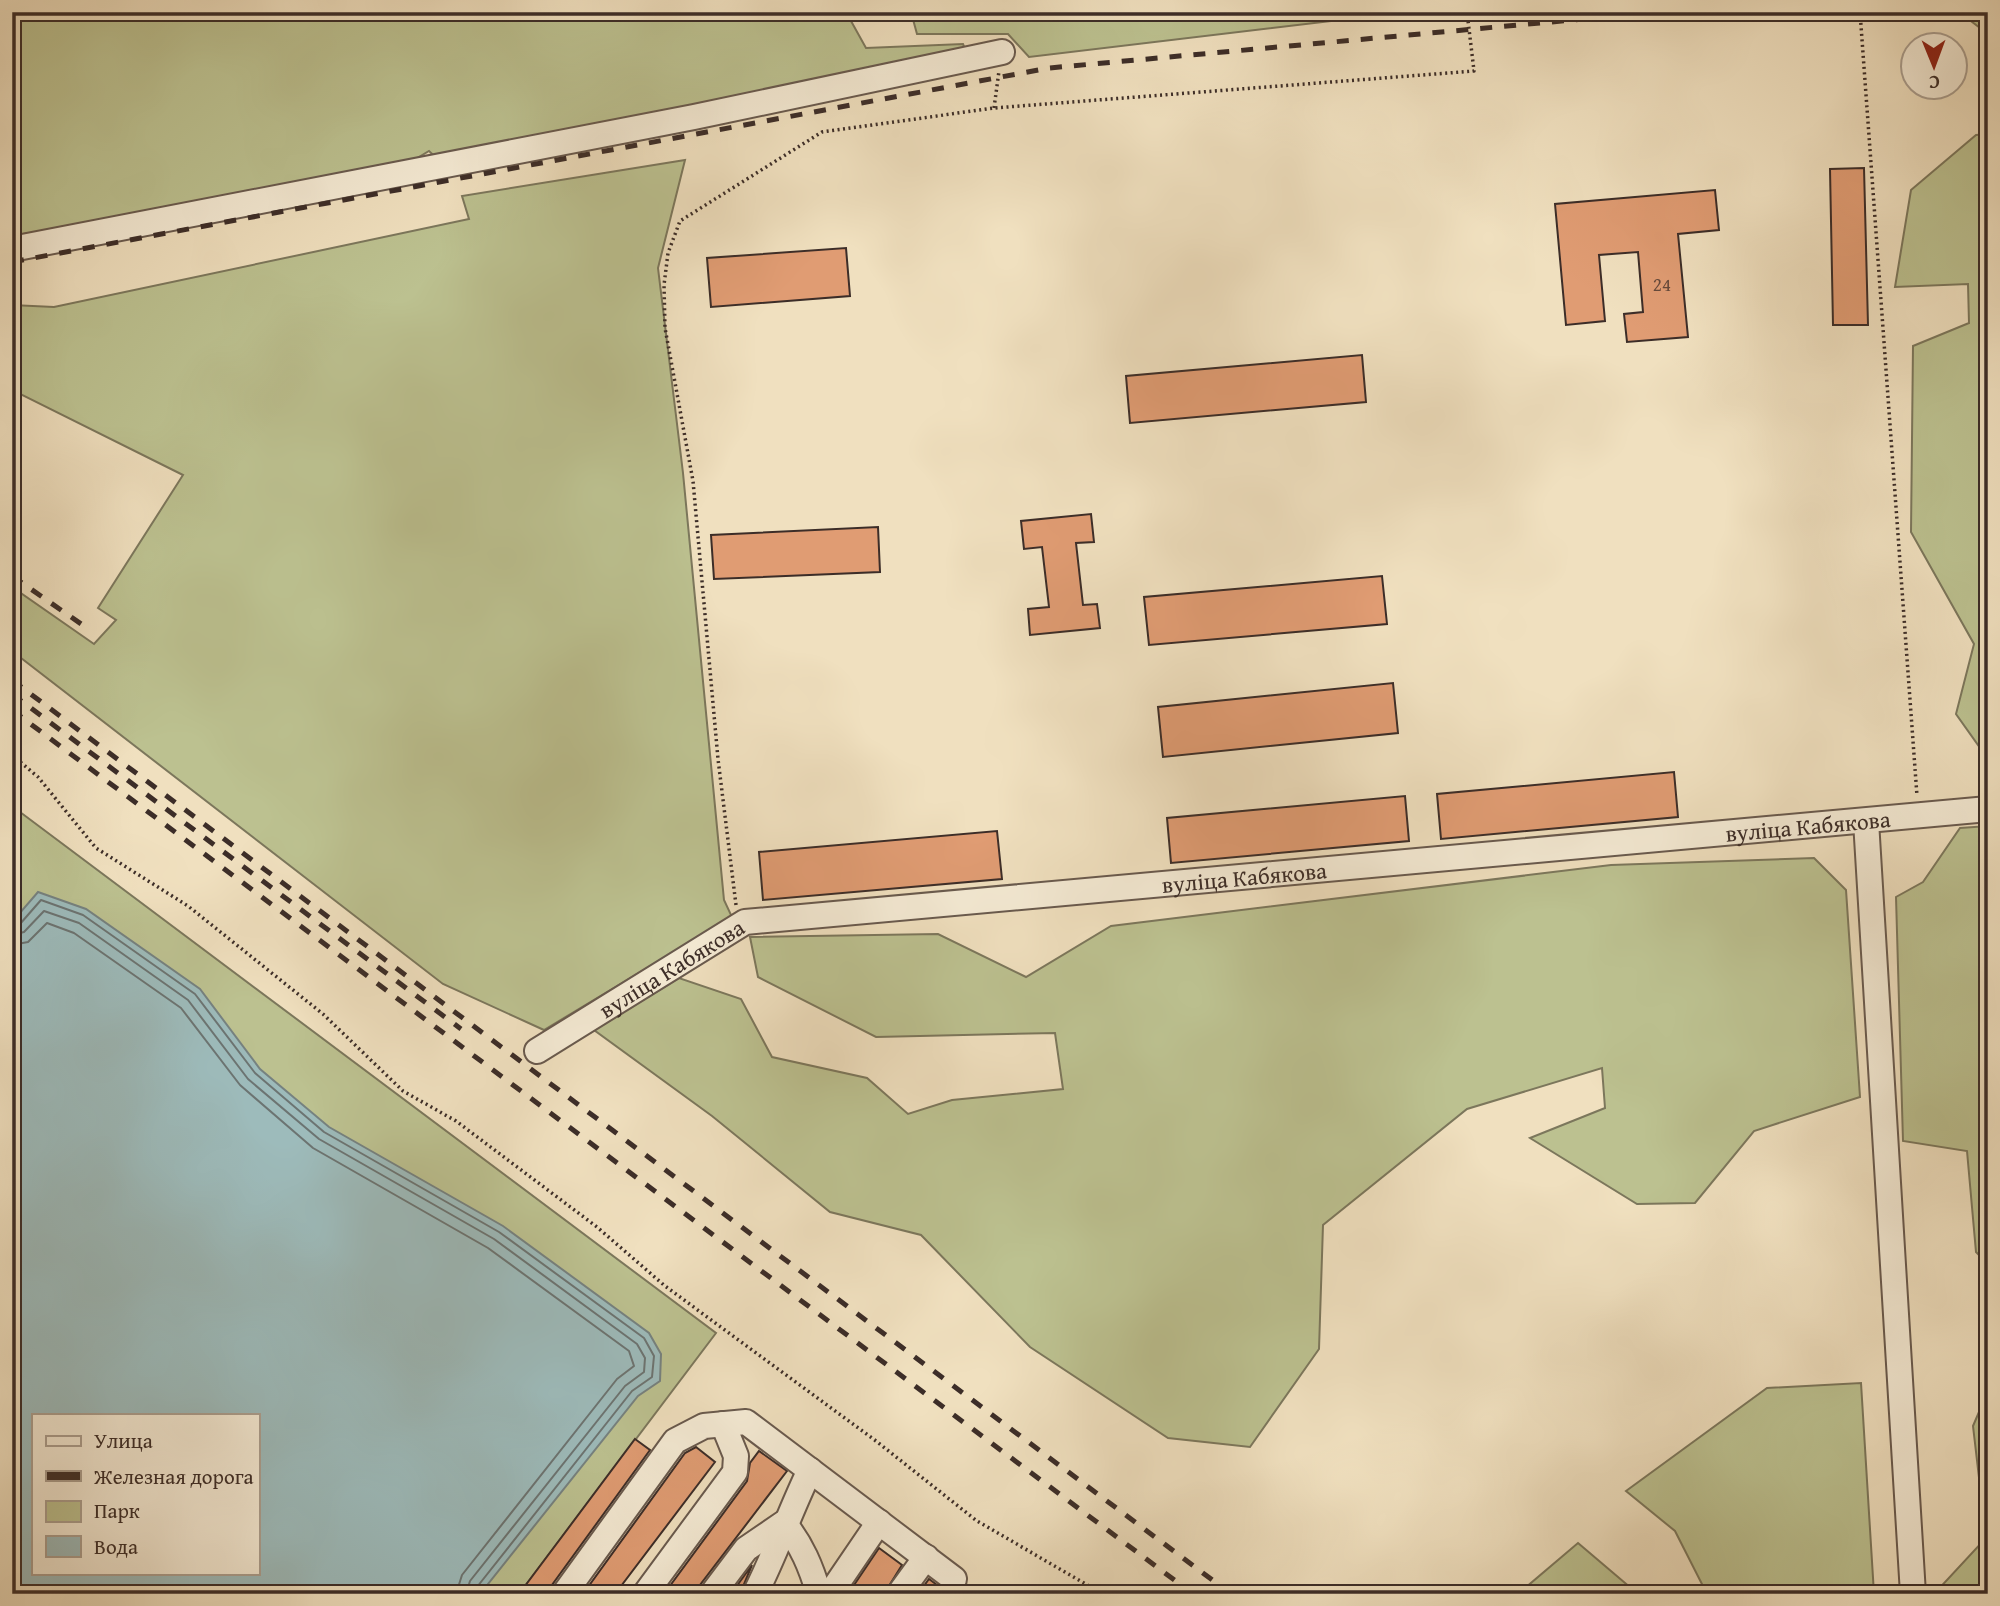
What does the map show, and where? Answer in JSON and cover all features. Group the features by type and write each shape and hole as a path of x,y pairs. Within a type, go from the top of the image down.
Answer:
{"street":[{"path":"12,249 681,120 1002,52"},
{"name":"вуліца Кабякова","path":"537,1051 745,922 1988,809"},
{"path":"1866,821 1913,1594"},
{"path":"564,1594 675,1441 704,1426 746,1422 954,1579"},
{"path":"645,1594 735,1472 736,1456 723,1424"},
{"path":"755,1594 777,1552 784,1523 810,1470"},
{"path":"830,1594 879,1522"},
{"path":"712,1594 746,1549 784,1523"},
{"path":"784,1523 799,1542 812,1568 819,1594"},
{"path":"899,1594 926,1557"}],"path":[{"path":"745,922 733,900 693,481 665,328 664,285 668,253 680,221 822,132 994,107 1474,71 1467,12"},
{"path":"1860,12 1918,816"},
{"path":"994,107 1002,52"},
{"path":"12,755 38,777 96,848 188,906 323,1014 403,1091 456,1121 597,1227 665,1286 876,1441 978,1521 1103,1594"}],"green space":[{"path":"12,12 687,12 689,20 785,12 846,12 866,48 963,44 974,70 450,171 429,151 404,166 98,227 12,235"},
{"path":"911,12 1407,12 1029,57 1008,34 917,34"},
{"path":"1959,12 1988,12 1988,34"},
{"path":"1988,134 1988,759 1956,714 1974,644 1911,532 1913,346 1969,323 1968,284 1895,287 1911,190 1976,135"},
{"path":"685,160 658,268 683,473 724,900 732,917 544,1030 443,984 12,651 12,587 94,644 116,620 98,608 183,475 12,390 12,305 54,307 469,219 462,196"},
{"path":"12,806 716,1333 519,1594 12,1594"},
{"path":"1988,826 1988,1264 1976,1252 1967,1151 1903,1141 1896,897 1923,882 1960,828"},
{"path":"1814,858 1846,890 1860,1097 1754,1131 1695,1203 1637,1204 1530,1138 1605,1108 1602,1068 1467,1109 1323,1225 1319,1349 1250,1447 1168,1438 1030,1347 921,1235 830,1212 712,1116 594,1030 679,978 741,999 772,1057 867,1078 908,1114 952,1100 1063,1089 1055,1033 876,1037 758,977 750,937 938,934 1026,977 1111,926 1611,865"},
{"path":"1861,1383 1874,1594 1707,1594 1675,1531 1626,1491 1767,1388"},
{"path":"1988,1391 1988,1594 1934,1594 1986,1538 1973,1426"},
{"path":"1578,1543 1638,1594 1518,1594"}],"water":[{"path":"38,892 86,909 200,989 260,1069 329,1127 503,1226 649,1333 661,1354 660,1381 638,1396 480,1594 12,1594 12,922"}],"building":[{"path":"1864,168 1868,325 1833,325 1830,169"},
{"path":"1715,190 1719,230 1678,234 1688,337 1627,342 1624,314 1643,312 1638,252 1599,255 1605,321 1566,325 1555,204"},
{"path":"846,248 850,296 711,307 707,258"},
{"path":"1362,355 1366,402 1130,423 1126,376"},
{"path":"1091,514 1094,542 1076,543 1083,605 1097,604 1100,628 1030,635 1028,609 1049,607 1042,547 1024,549 1021,521"},
{"path":"878,527 880,572 714,579 711,535"},
{"path":"1382,576 1387,624 1149,645 1144,597"},
{"path":"1393,683 1398,733 1163,757 1158,707"},
{"path":"1674,772 1678,817 1441,839 1437,794"},
{"path":"1405,796 1409,841 1171,863 1167,818"},
{"path":"997,831 1002,879 763,900 759,852"},
{"path":"635,1439 650,1450 552,1585 549,1594 519,1594"},
{"path":"696,1447 715,1462 615,1594 583,1594 685,1453"},
{"path":"759,1451 787,1471 700,1585 697,1594 664,1594 747,1481 750,1463"},
{"path":"879,1548 902,1565 884,1594 848,1594"},
{"path":"752,1565 740,1594 731,1594"},
{"path":"929,1579 945,1591 951,1594 918,1594"}],"railway":[{"path":"12,262 1049,68 1660,12"},
{"path":"12,576 87,628"},
{"path":"12,680 1231,1594"},
{"path":"12,694 461,1029"},
{"path":"12,710 1193,1594"}]}
